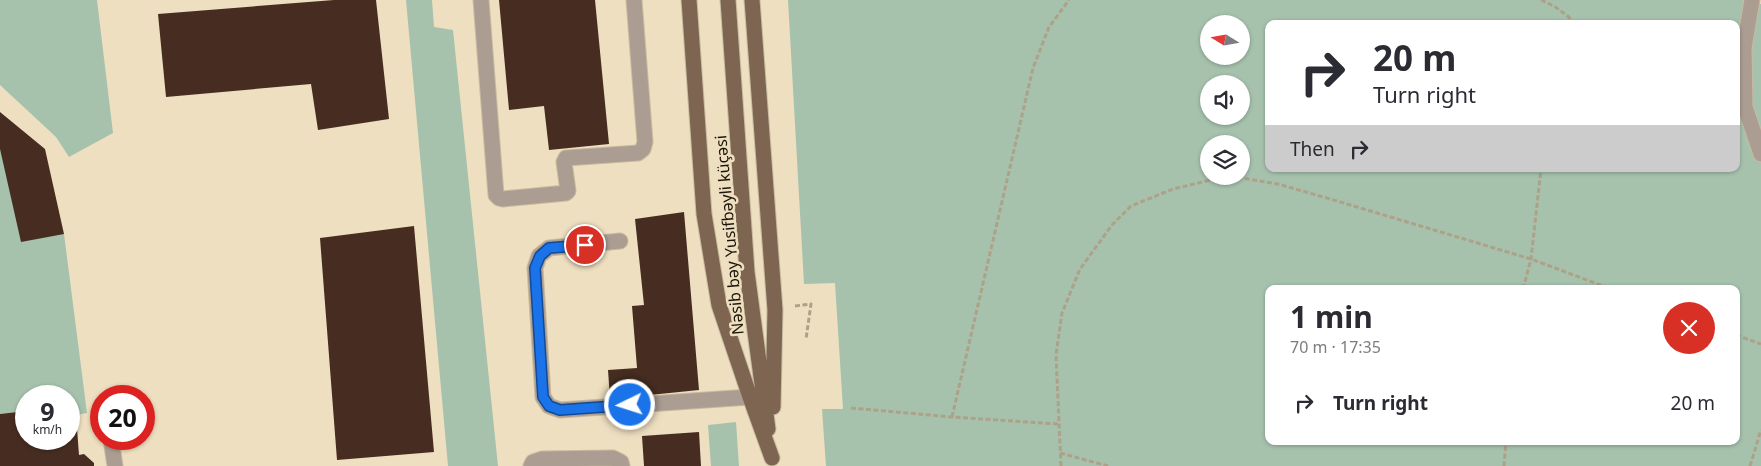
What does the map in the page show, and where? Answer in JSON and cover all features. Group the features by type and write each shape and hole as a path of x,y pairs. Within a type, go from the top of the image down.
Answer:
{"main road":[{"path":"689,0 704,214 719,305 772,462"},
{"name":"Nəsib bəy Yusifbəyli küçəsi","path":"728,0 747,272 772,462"},
{"path":"752,0 774,310 772,462"}],"lane":[{"path":"481,0 496,195 503,199 566,193 568,191 564,162 566,158 638,153 643,149 645,142 634,0"},
{"path":"1752,0 1744,48 1745,107 1761,154"},
{"path":"620,241 549,248 540,256 535,268 543,397 549,406 560,410 750,397"},
{"path":"113,450 115,466"},
{"path":"531,466 532,462 542,460 614,458 621,462 622,466"}],"path":[{"path":"952,417 1033,68 1049,27 1069,0"},
{"path":"1541,0 1570,20"},
{"path":"1524,285 1530,259 1541,172"},
{"path":"1250,180 1286,187 1530,259 1600,285"},
{"path":"1061,466 1056,356 1062,313 1080,269 1112,226 1131,206 1173,189 1200,183"},
{"path":"806,339 811,304"},
{"path":"1740,336 1761,344"},
{"path":"851,408 1058,424"},
{"path":"1750,466 1761,430"},
{"path":"1504,466 1506,445"},
{"path":"1060,453 1108,466"}],"green space":[{"path":"0,0 97,0 113,133 69,157 56,137 0,85"},
{"path":"406,0 432,0 434,27 453,30 498,466 448,466"},
{"path":"788,0 1745,0 1761,4 1761,466 826,466 822,409 843,409 835,283 804,284"},
{"path":"0,149 64,234 87,413 80,414 80,385 15,385 15,412 0,414"},
{"path":"736,422 739,466 711,466 708,425"}],"building":[{"path":"334,0 376,0 389,119 318,130 311,84 166,97 158,14"},
{"path":"499,0 595,0 609,144 549,150 544,106 509,110"},
{"path":"0,112 45,149 64,234 21,242 0,149"},
{"path":"684,212 699,390 610,399 608,370 637,368 632,306 644,305 635,219"},
{"path":"414,226 434,452 337,460 320,238"},
{"path":"15,412 15,450 79,450 79,455 84,454 94,463 94,466 0,466 0,414"},
{"path":"699,432 701,466 644,466 642,436"}],"route":[{"path":"585,245 549,248 540,256 535,268 543,397 549,406 560,410 630,405"}]}
